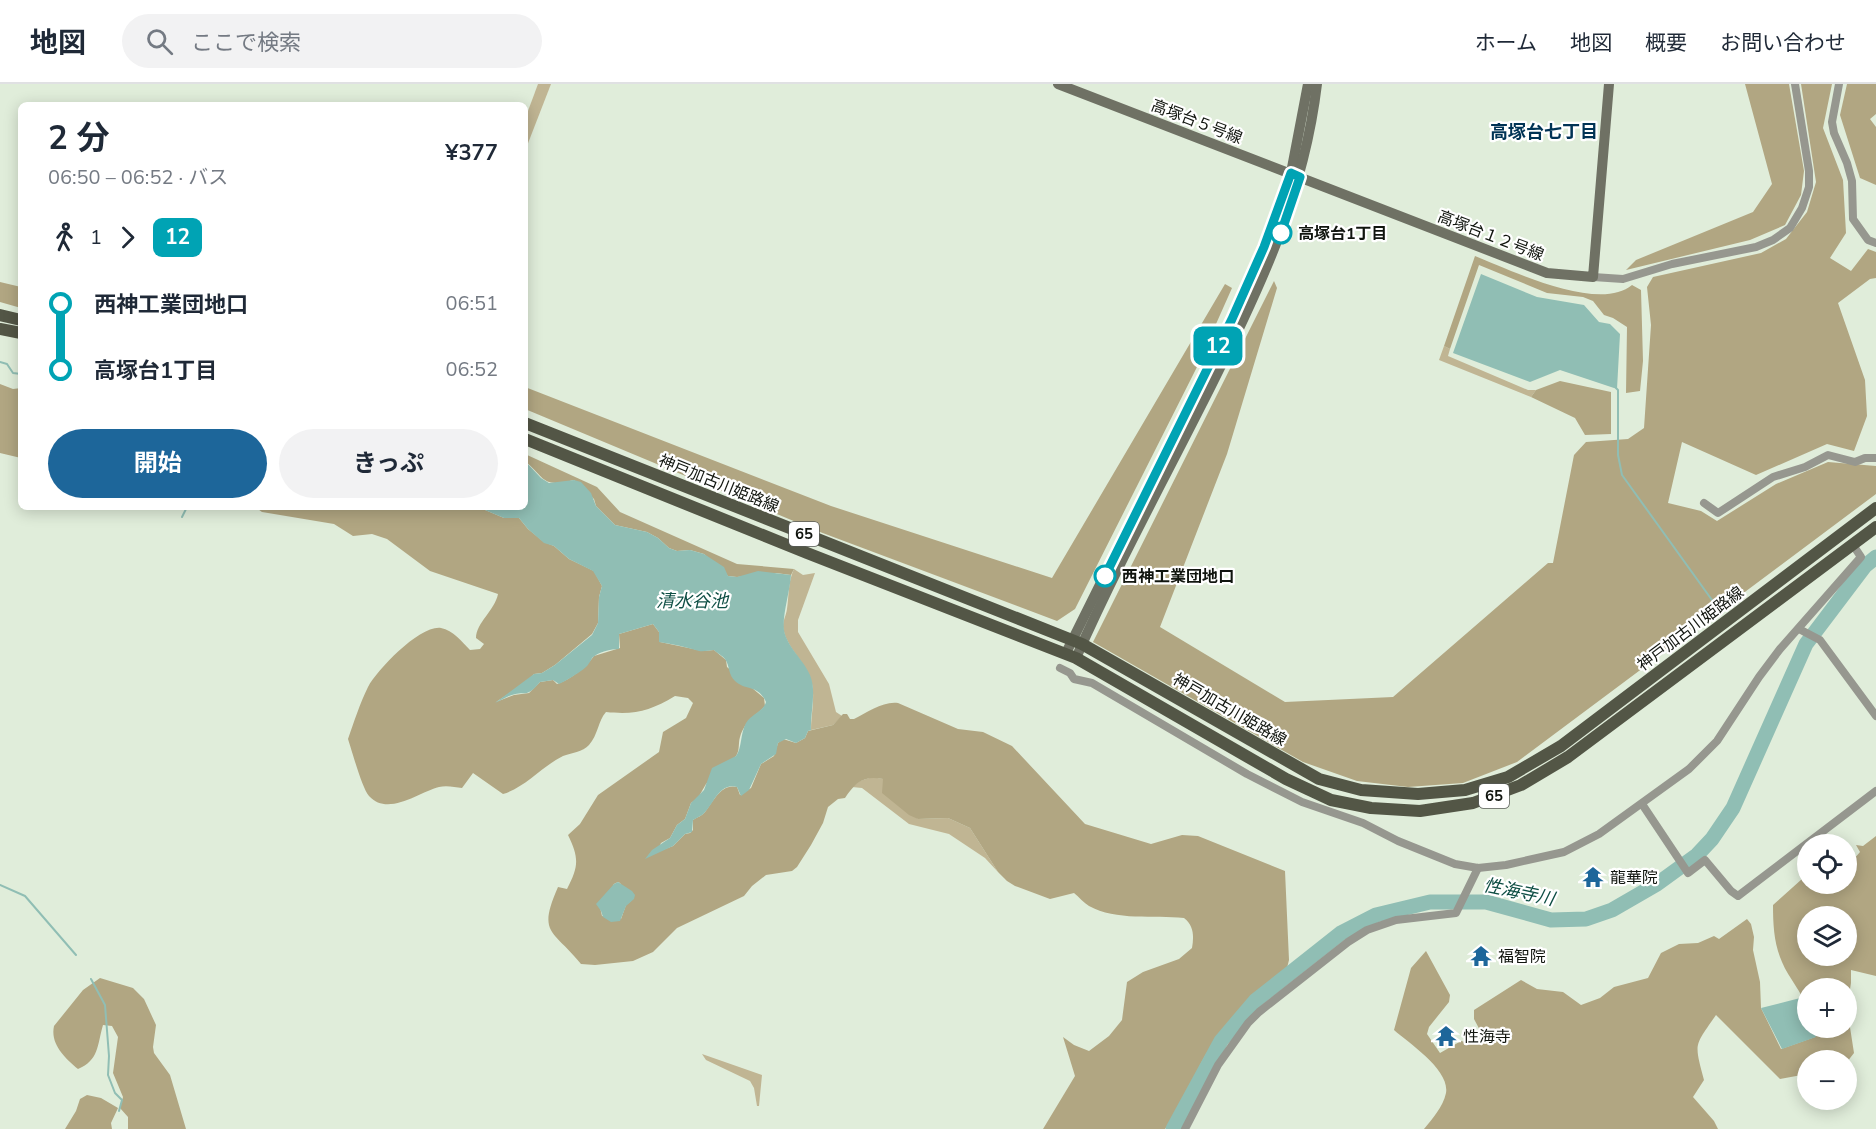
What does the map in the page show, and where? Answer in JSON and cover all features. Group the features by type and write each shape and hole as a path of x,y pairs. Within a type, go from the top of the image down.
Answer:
{"main road":[{"path":"0,315 18,319"},
{"path":"0,329 18,332"},
{"name":"神戸加古川姫路線","path":"528,424 1078,642 1319,779 1361,790 1418,794 1465,790 1508,777 1561,746 1876,508"},
{"name":"神戸加古川姫路線","path":"528,440 807,553 1071,655 1286,779 1330,800 1371,808 1420,811 1473,803 1521,785 1568,757 1876,527"}],"street":[{"name":"高塚台５号線","path":"1058,84 1296,175"},
{"path":"1296,175 1308,84"},
{"path":"1317,84 1314,114 1275,251 1242,324 1071,655 1070,673 1074,680 1092,683 1247,774 1302,802 1364,823 1423,852 1455,864 1478,868 1515,863 1564,852 1599,834 1689,769 1718,741 1759,677 1780,650 1802,630 1861,558 1853,545"},
{"path":"1609,84 1593,278 1623,279 1672,264 1756,247 1773,240 1790,228 1803,208 1809,187 1809,171 1795,84"},
{"path":"1839,84 1832,122 1852,181 1853,219 1868,240 1876,243"},
{"name":"高塚台１２号線","path":"1296,175 1548,273 1593,278"},
{"path":"1704,503 1718,513 1773,477 1805,467 1828,456 1855,462 1865,458 1876,458"},
{"path":"1802,630 1820,640 1876,716"},
{"path":"1060,668 1070,673"},
{"path":"1642,804 1688,873 1705,860 1738,896 1876,791"},
{"path":"1185,1129 1218,1065 1248,1023 1291,986 1367,930 1396,920 1456,912 1478,868"}],"shaded area":[{"path":"538,84 551,84 528,143 528,111"},
{"path":"1745,84 1789,84 1804,171 1801,195 1785,225 1750,240 1626,270 1636,260 1753,212 1772,184"},
{"path":"1801,84 1832,84 1823,128 1843,180 1846,233 1830,258 1851,271 1868,249 1876,252 1876,278 1870,279 1838,303 1865,380 1867,416 1854,451 1827,444 1756,475 1682,442 1668,503 1701,511 1717,521 1776,484 1828,462 1876,466 1876,494 1517,762 1463,783 1408,787 1357,781 1303,762 1093,642 1274,281 1277,288 1227,454 1160,627 1285,702 1393,697 1548,563 1553,563 1574,455 1586,442 1628,439 1644,428 1651,325 1647,287 1653,277 1761,253 1786,239 1807,212 1816,182"},
{"path":"1847,84 1876,84 1876,114 1870,119 1876,127 1876,185 1860,178 1840,115"},
{"path":"1475,256 1531,279 1577,292 1598,294 1617,292 1632,285 1641,290 1643,361 1640,391 1626,393 1627,327 1604,315 1593,301 1583,297 1547,293 1479,265 1450,349 1444,346"},
{"path":"0,282 18,286 18,307 0,302"},
{"path":"1225,284 1232,288 1196,369 1075,609 1057,621 820,532 528,410 528,388 831,506 1052,578"},
{"path":"1444,346 1450,349 1448,356 1528,390 1536,390 1531,397 1439,360"},
{"path":"1560,381 1611,392 1611,434 1585,435 1575,418 1531,397 1536,390"},
{"path":"0,384 18,388 18,457 0,453"},
{"path":"528,455 597,487 620,512 737,564 794,569 791,575 776,573 728,576 704,554 690,550 677,551 647,532 615,525 596,506 594,499 574,480 556,483 541,477 528,464"},
{"path":"259,510 485,510 504,518 519,518 544,542 554,546 569,559 594,571 602,586 599,597 598,623 592,634 555,665 542,673 534,674 529,680 496,702 514,695 529,693 540,682 553,680 557,684 562,682 577,673 594,656 620,648 619,634 653,624 659,632 660,642 703,651 714,650 726,660 727,667 764,698 765,706 745,726 736,756 706,784 698,798 691,803 685,819 677,825 670,838 661,843 657,852 673,846 685,834 690,833 693,830 693,820 704,813 726,788 737,787 740,795 751,788 761,764 774,756 778,743 783,739 796,743 805,738 808,731 833,725 843,714 854,719 881,705 898,703 958,729 983,732 1012,746 1085,824 1151,844 1182,835 1198,836 1285,871 1289,960 1287,968 1253,998 1222,1031 1205,1056 1182,1103 1165,1129 1043,1129 1075,1076 1063,1037 1074,1045 1089,1051 1109,1036 1122,1020 1127,982 1143,972 1179,959 1192,948 1191,928 1184,918 1111,914 1089,906 1074,893 1050,899 1015,886 998,872 970,828 948,818 918,819 909,815 882,793 883,779 876,778 860,781 845,798 838,799 828,807 823,823 811,845 792,871 766,875 744,896 677,928 653,952 633,961 595,965 581,964 556,937 549,923 549,914 558,887 567,889 574,874 576,856 568,835 580,824 598,795 659,752 663,732 686,718 693,703 688,698 675,696 642,711 606,712 592,741 586,747 563,756 519,787 503,794 473,773 462,788 442,786 394,804 377,802 369,796 363,785 348,739 368,687 400,650 422,633 432,629 445,629 470,650 480,649 484,644 476,638 477,632 498,594 430,571 387,539 372,534 353,536 334,524","holes":["620,883 631,901 626,905 621,919 602,916 600,907 614,884"]},
{"path":"794,569 803,575 815,573 798,620 798,632 829,684 836,712 842,716 833,725 811,730 813,689 810,676 788,642 783,627"},
{"path":"872,777 883,779 918,819 948,818 970,828 998,872 985,858 949,834 909,824 862,788 852,787"},
{"path":"1876,836 1876,976 1851,970 1851,978 1797,978 1797,988 1779,955 1774,934 1773,905 1797,883 1797,894 1857,894 1857,855 1860,852 1857,845 1863,846"},
{"path":"1747,919 1751,924 1754,937 1753,950 1760,982 1761,1008 1781,1049 1812,1038 1852,1038 1854,1050 1797,1050 1797,1076 1780,1079 1716,1015 1703,1033 1698,1045 1704,1080 1693,1097 1718,1129 1424,1129 1442,1103 1446,1093 1446,1084 1442,1075 1428,1058 1394,1030 1411,968 1426,951 1450,995 1449,1002 1429,1027 1427,1034 1440,1053 1461,1041 1470,1043 1483,1036 1474,1019 1474,1010 1521,980 1537,989 1563,992 1581,1005 1600,998 1614,987 1648,978 1661,953 1679,944 1698,943 1714,936 1719,939"},
{"path":"100,978 133,988 144,999 156,1025 154,1053 170,1075 186,1129 128,1129 128,1117 120,1108 123,1097 113,1073 118,1037 112,1026 103,1025 94,1057 78,1069 56,1045 54,1026 83,990"},
{"path":"702,1054 762,1075 759,1106 757,1106 754,1088 750,1081 706,1060"},
{"path":"87,1095 101,1098 118,1108 111,1123 112,1129 65,1129 80,1099"}],"water":[{"path":"1481,274 1537,297 1584,305 1599,322 1610,324 1620,334 1617,389 1560,370 1530,382 1453,353"},
{"name":"清水谷池","path":"528,464 549,483 574,480 581,482 591,493 596,506 615,525 647,532 677,551 690,550 704,554 724,567 728,576 737,577 758,571 791,575 784,630 788,642 807,669 812,682 811,730 805,738 796,743 786,739 778,743 776,754 761,764 749,790 741,796 737,787 725,788 702,815 693,820 692,832 685,834 673,846 645,859 652,850 670,838 677,825 685,819 691,803 704,790 712,768 736,756 746,723 766,702 763,696 755,690 735,681 725,659 714,650 699,651 659,642 659,632 653,624 619,634 619,649 598,654 585,668 562,683 559,684 553,680 540,682 531,691 515,694 495,703 534,674 542,673 555,665 592,635 598,623 599,597 602,586 593,571 569,559 554,546 544,543 519,518 504,518 485,510 528,510"},
{"path":"618,882 635,895 626,906 620,921 611,922 603,917 596,904"},
{"path":"1797,999 1797,1038 1813,1038 1782,1049 1761,1008"}],"waterway":[{"path":"0,362 7,364 13,373 18,374"},
{"path":"1616,388 1618,390 1618,455 1622,475 1717,607"},
{"path":"182,517 186,510"},
{"name":"性海寺川","path":"1173,1129 1221,1041 1255,1001 1341,933 1376,915 1430,902 1486,902 1551,920 1586,919 1612,910 1657,884 1697,855 1712,839 1733,808 1806,644 1865,566 1876,557"},
{"path":"0,885 25,896 76,955"},
{"path":"91,979 105,1005 109,1056 108,1075 115,1093 122,1100 119,1111"}],"bus line":[{"name":"12","path":"1105,576 1232,319 1264,247 1291,173 1300,177 1281,233"}],"place":[{"name":"高塚台1丁目","path":"1281,233"},
{"name":"西神工業団地口","path":"1105,576"},
{"name":"龍華院","path":"1593,877"},
{"name":"福智院","path":"1481,956"},
{"name":"性海寺","path":"1446,1036"}],"district":[{"name":"高塚台七丁目","path":"1544,132"}]}
